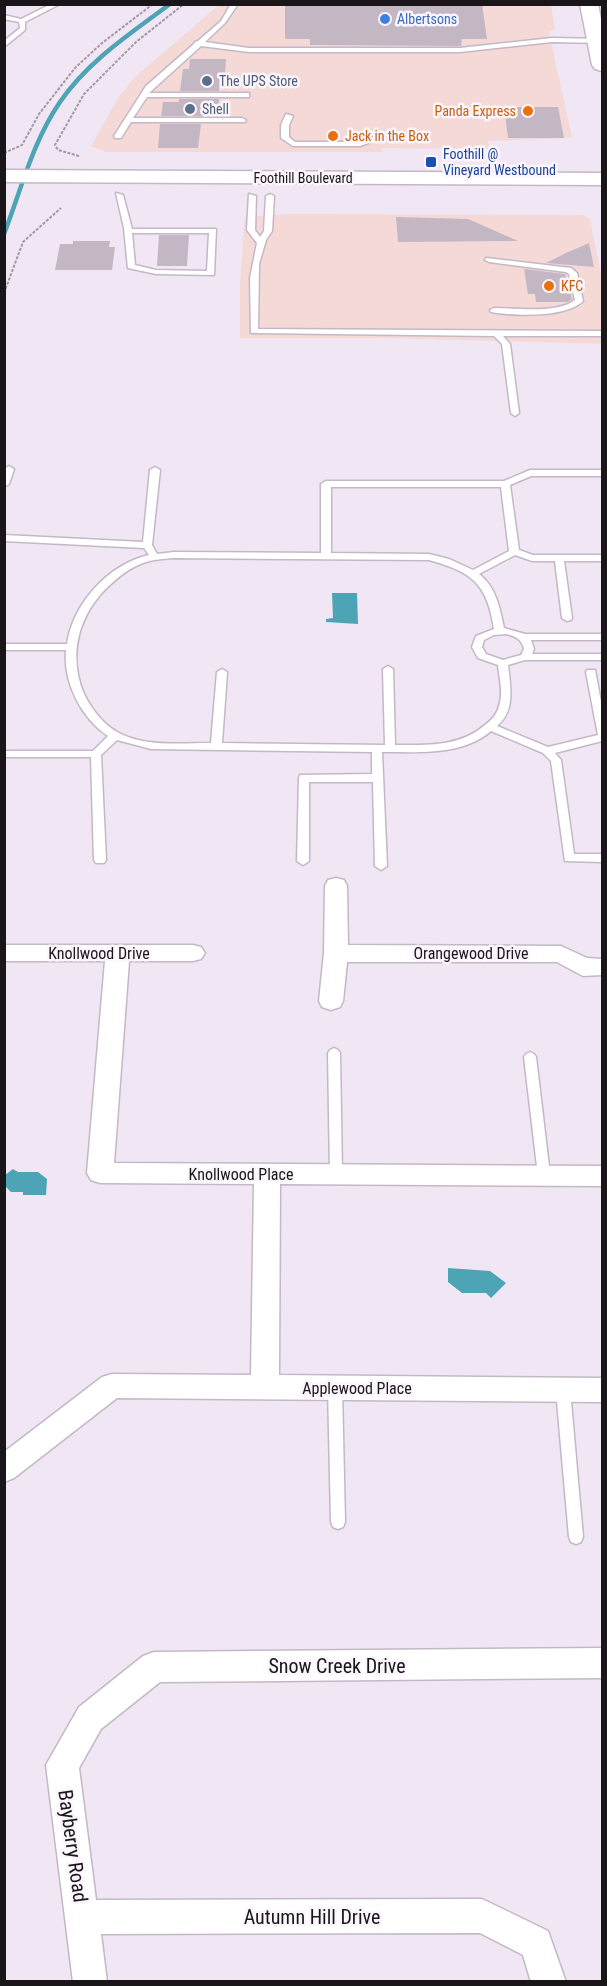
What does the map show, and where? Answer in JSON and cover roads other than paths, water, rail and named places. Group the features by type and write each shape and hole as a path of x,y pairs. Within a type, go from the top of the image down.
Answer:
{"main road":[{"path":"589,4 600,41 603,65"},
{"name":"Foothill Boulevard","path":"53,193 603,179"},
{"name":"Foothill Boulevard","path":"7,186 53,193 119,195 603,197"}],"street":[{"path":"331,1000 336,953 336,886"},
{"name":"Knollwood Drive","path":"4,953 193,954"},
{"name":"Orangewood Drive","path":"336,953 561,954 583,967 603,967"},
{"name":"Knollwood Place","path":"118,954 100,1173 603,1176"},
{"path":"265,1387 267,1174"},
{"name":"Applewood Place","path":"4,1469 112,1386 603,1390"},
{"name":"Snow Creek Drive","path":"90,1718 154,1667 603,1664"},
{"name":"Bayberry Road","path":"90,1718 62,1765 90,1982"},
{"name":"Autumn Hill Drive","path":"82,1917 482,1916 536,1942 549,1982"}],"lane":[{"path":"4,17 22,21 57,4"},
{"path":"118,136 148,88 196,43 223,22 235,4"},
{"path":"4,45 23,29 22,21"},
{"path":"196,43 249,50 460,50 552,40 600,41"},
{"path":"145,95 246,95"},
{"path":"289,116 285,125 285,138 292,144 360,144 384,136"},
{"path":"130,120 242,120"},
{"path":"119,195 128,231 131,266 156,272 211,273 213,231 128,231"},
{"path":"259,241 251,230 261,196"},
{"path":"261,196 268,231 259,241 255,269 254,332 603,334"},
{"path":"489,260 568,270 573,273 579,301 573,307 558,310 494,310"},
{"path":"497,334 506,344 515,413"},
{"path":"4,484 9,468"},
{"path":"155,470 147,545 155,558"},
{"path":"326,555 326,484 506,484 530,473 603,473"},
{"path":"506,484 514,552"},
{"path":"4,538 147,545"},
{"path":"474,573 514,552 532,558 603,558"},
{"path":"500,631 495,601 488,586 474,573 458,564 429,557 174,555 135,562 109,579 84,605 74,627 71,666 76,690 91,716 115,736 151,746 430,749 454,745 478,737 500,718 506,701 502,663"},
{"path":"559,558 567,618"},
{"path":"603,637 523,637 500,631 485,634 477,642 482,656 502,663 525,657 603,657"},
{"path":"523,637 529,645 525,657"},
{"path":"4,647 72,647"},
{"path":"388,669 390,749"},
{"path":"216,748 222,672"},
{"path":"591,672 603,733"},
{"path":"491,727 547,751 556,760 569,858 603,858"},
{"path":"4,754 96,754 115,736"},
{"path":"547,751 603,738"},
{"path":"377,749 381,866"},
{"path":"96,754 100,860"},
{"path":"303,861 304,778 378,778"},
{"path":"334,1053 336,1174"},
{"path":"530,1057 544,1175"},
{"path":"335,1388 338,1522"},
{"path":"563,1390 576,1537"}],"water":[{"path":"332,593 357,593 358,624 326,622 326,619 333,618"},
{"path":"13,1169 18,1172 38,1172 47,1179 46,1195 23,1195 23,1192 11,1192 5,1186 5,1175"},
{"path":"448,1268 490,1271 506,1283 491,1298 486,1293 462,1293 448,1282"}],"waterway":[{"path":"4,234 35,149 60,102 71,87 97,61 170,4"}],"place":[{"name":"Albertsons","path":"385,19"},
{"name":"The UPS Store","path":"207,81"},
{"name":"Shell","path":"190,109"},
{"name":"Panda Express","path":"528,111"},
{"name":"Jack in the Box","path":"333,136"},
{"name":"Foothill @ Vineyard Westbound","path":"431,162"},
{"name":"KFC","path":"549,286"}]}
